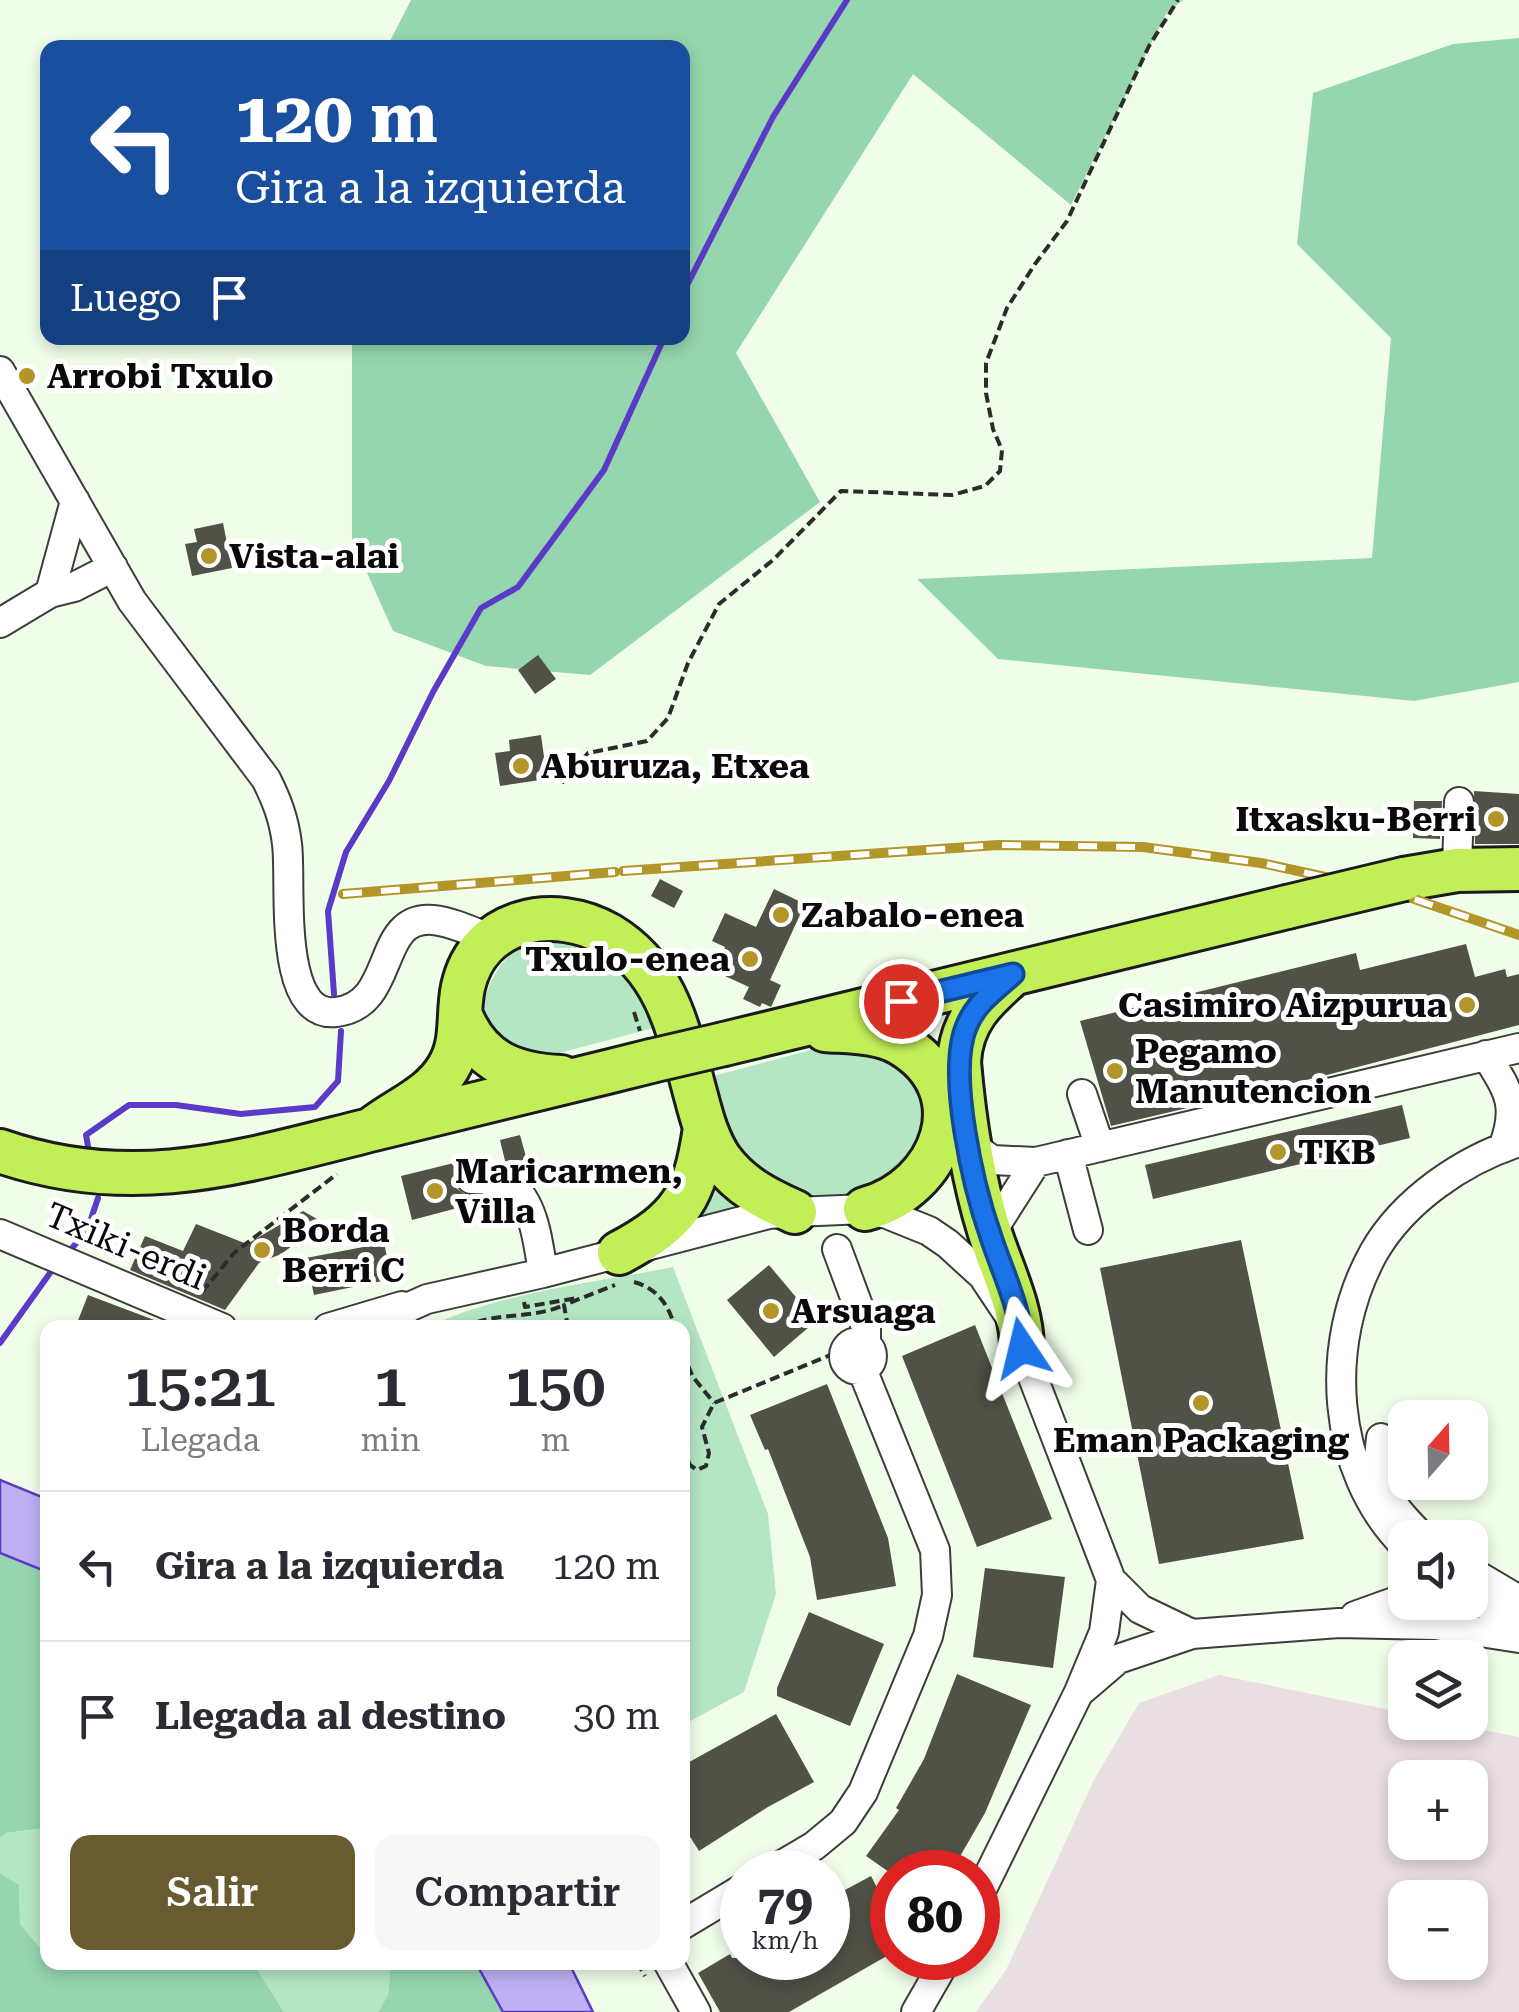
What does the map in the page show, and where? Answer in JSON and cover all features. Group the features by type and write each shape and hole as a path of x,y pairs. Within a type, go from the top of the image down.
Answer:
{"highway":[{"path":"0,1151 75,1170 159,1174 211,1168 1404,879 1457,870 1519,869"},
{"path":"372,1129 437,1084 454,1056 467,973 492,939 534,918 567,918 603,932 638,957 659,982 673,1011 705,1128 733,1174 761,1196 795,1212"},
{"path":"1013,974 983,1000 963,1034 959,1062 968,1142 990,1234 1022,1324 1022,1348"},
{"path":"462,1018 475,1042 507,1068 534,1076 583,1078"},
{"path":"789,1028 866,1033 898,1042 924,1062 939,1089 943,1134 933,1161 902,1194 865,1209"},
{"path":"619,1253 655,1231 681,1206 696,1177 705,1128"}],"street":[{"path":"0,371 132,600 266,779 282,812 288,849 288,919 296,975 308,1002 327,1013 345,1011 364,1001 378,986 395,936 410,923 432,920 492,939"},
{"path":"50,593 75,501"},
{"path":"0,623 50,593 74,587 113,567"},
{"path":"1457,870 1459,802"},
{"path":"968,1142 992,1160 1036,1162 1519,1048"},
{"path":"1388,1525 1360,1480 1346,1435 1341,1407 1342,1357 1354,1304 1374,1252 1406,1212 1458,1171 1511,1145 1510,1093 1486,1056"},
{"path":"1082,1094 1100,1147"},
{"path":"1068,1154 1088,1230"},
{"path":"990,1234 1036,1162"},
{"path":"471,1179 494,1180 516,1188 528,1211 543,1273"},
{"path":"355,1320 769,1214 865,1209 909,1222 948,1244 997,1295 1022,1348 1111,1580 1140,1609 1192,1634"},
{"name":"Txiki-erdi","path":"0,1234 204,1320"},
{"path":"807,1850 843,1822 864,1792 928,1636 937,1596 935,1550 858,1354 866,1327 837,1249"},
{"path":"394,1320 427,1299"},
{"path":"1380,1438 1377,1468 1394,1508 1406,1520"},
{"path":"1000,1853 1080,1692 1104,1632 1111,1580"},
{"path":"1488,1582 1519,1600"},
{"path":"1339,1622 1388,1604"},
{"path":"1488,1606 1519,1624"},
{"path":"1080,1692 1118,1659 1192,1634 1339,1622 1435,1624 1519,1638"},
{"path":"690,1920 720,1902"},
{"path":"672,1970 696,2012"},
{"path":"916,2012 934,1980"}],"path":[{"path":"562,782 588,753 647,741 668,718 688,663 719,604 773,560 840,490 952,495 986,486 1000,472 1002,450 986,393 986,363 1008,308 1067,221 1149,46 1178,0"},
{"path":"190,1314 200,1295 234,1253 337,1174"},
{"path":"484,1320 545,1314 609,1286 632,1281 647,1286 671,1313 672,1320"},
{"path":"564,1304 567,1320"},
{"path":"690,1465 697,1470 706,1466 709,1454 702,1427 714,1403 858,1354"},
{"path":"690,1370 714,1403"}],"shaded area":[{"path":"0,1480 40,1496 40,1569 0,1553"},
{"path":"1219,1675 1388,1710 1388,1740 1488,1740 1488,1731 1519,1737 1519,2012 976,2012 1006,1970 1094,1780 1139,1703"},
{"path":"480,1970 572,1970 593,2012 503,2012"}],"green space":[{"path":"411,0 1183,0 1167,12 1071,205 913,74 736,353 820,502 590,675 486,666 393,631 352,539 352,345 690,345 690,40 391,40"},
{"path":"1519,38 1519,682 1414,701 998,659 917,579 1372,558 1391,338 1297,244 1313,93 1453,44"},
{"path":"559,939 590,948 626,970 661,1026 537,1059 499,1040 487,1025 485,1012 490,984 497,971 527,943"},
{"path":"826,1046 870,1047 918,1076 930,1136 890,1180 864,1197 827,1199 793,1192 754,1173 732,1144 719,1102 713,1076"},
{"path":"707,1179 756,1205 679,1224"},
{"path":"673,1267 768,1514 776,1594 744,1692 690,1721 690,1320 445,1320 485,1305"},
{"path":"0,1553 40,1569 40,1829 6,1833 0,1838"},
{"path":"40,1829 40,1948 20,1924 19,1885 0,1873 0,1838 6,1833"},
{"path":"0,1873 19,1885 20,1924 40,1948 40,1970 257,1970 284,2012 0,2012"},
{"path":"257,1970 390,1970 388,1995 378,2012 284,2012"},
{"path":"390,1970 480,1970 503,2012 378,2012 388,1995"}],"building":[{"name":"Vista-alai","path":"223,523 232,568 192,576 185,544 197,542 194,529"},
{"path":"538,655 556,679 535,694 518,670"},
{"name":"Aburuza, Etxea","path":"541,735 547,779 500,786 495,753 510,751 509,740"},
{"name":"Itxasku-Berri","path":"1474,791 1519,794 1519,844 1475,844"},
{"path":"1414,801 1442,801 1440,839 1413,838"},
{"path":"660,879 683,891 674,908 651,896"},
{"name":"Txulo-enea","path":"774,889 805,904 770,980 781,985 771,1007 762,1003 760,1007 743,999 749,987 714,971 725,947 712,941 725,913 756,927"},
{"path":"1466,944 1475,977 1505,969 1507,977 1519,974 1519,1025 1111,1126 1080,1021 1356,953 1360,970"},
{"name":"TKB","path":"1402,1105 1410,1138 1153,1199 1145,1165"},
{"path":"520,1135 531,1175 527,1176 506,1165 500,1140"},
{"name":"Maricarmen, Villa","path":"458,1162 456,1188 467,1196 469,1205 412,1220 401,1176"},
{"path":"303,1211 324,1223 281,1254 259,1263 225,1310 130,1270 145,1236 183,1251 196,1224 247,1244"},
{"name":"Eman Packaging","path":"1241,1240 1304,1539 1159,1564 1100,1268"},
{"path":"384,1243 392,1279 314,1295 306,1258"},
{"name":"Arsuaga","path":"769,1265 816,1321 774,1357 727,1300"},
{"path":"88,1295 154,1320 78,1320"},
{"path":"975,1325 1052,1519 977,1547 902,1356"},
{"path":"827,1384 888,1538 896,1586 817,1600 810,1557 768,1449 765,1450 750,1415"},
{"path":"985,1568 1065,1577 1053,1668 973,1657"},
{"path":"809,1612 884,1644 850,1726 777,1696"},
{"path":"957,1674 1031,1705 985,1813 964,1850 870,1850 899,1810 896,1808 924,1759"},
{"path":"776,1714 814,1782 699,1851 690,1837 690,1762"},
{"path":"870,1877 870,1966 850,1977 850,1887"},
{"path":"720,1960 720,1980 845,1980 789,2012 720,2012 698,1973"}],"waterway":[{"path":"690,279 773,117 847,0"},
{"path":"334,994 328,911 346,852 389,781 481,608 518,587 604,470 661,345"},
{"path":"89,1152 86,1135 129,1105 176,1105 241,1114 315,1107 338,1081 341,1031"},
{"path":"72,1248 87,1231 98,1198"},
{"path":"0,1343 50,1273"}],"railway":[{"path":"623,871 998,845 1143,847 1261,863 1394,892 1519,935"},
{"path":"343,894 615,872"}],"place":[{"name":"Arrobi Txulo","path":"27,376"},
{"name":"Vista-alai","path":"209,556"},
{"name":"Aburuza, Etxea","path":"521,766"},
{"name":"Itxasku-Berri","path":"1496,819"},
{"name":"Zabalo-enea","path":"781,915"},
{"name":"Txulo-enea","path":"750,959"},
{"name":"Casimiro Aizpurua","path":"1467,1005"},
{"name":"Pegamo Manutencion","path":"1115,1071"},
{"name":"TKB","path":"1278,1152"},
{"name":"Maricarmen, Villa","path":"435,1191"},
{"name":"Borda Berri C","path":"262,1250"},
{"name":"Arsuaga","path":"771,1311"},
{"name":"Eman Packaging","path":"1201,1403"}],"route":[{"path":"901,1001 1013,974 974,1010 963,1034 959,1062 972,1171 1022,1324 1022,1348"}]}
